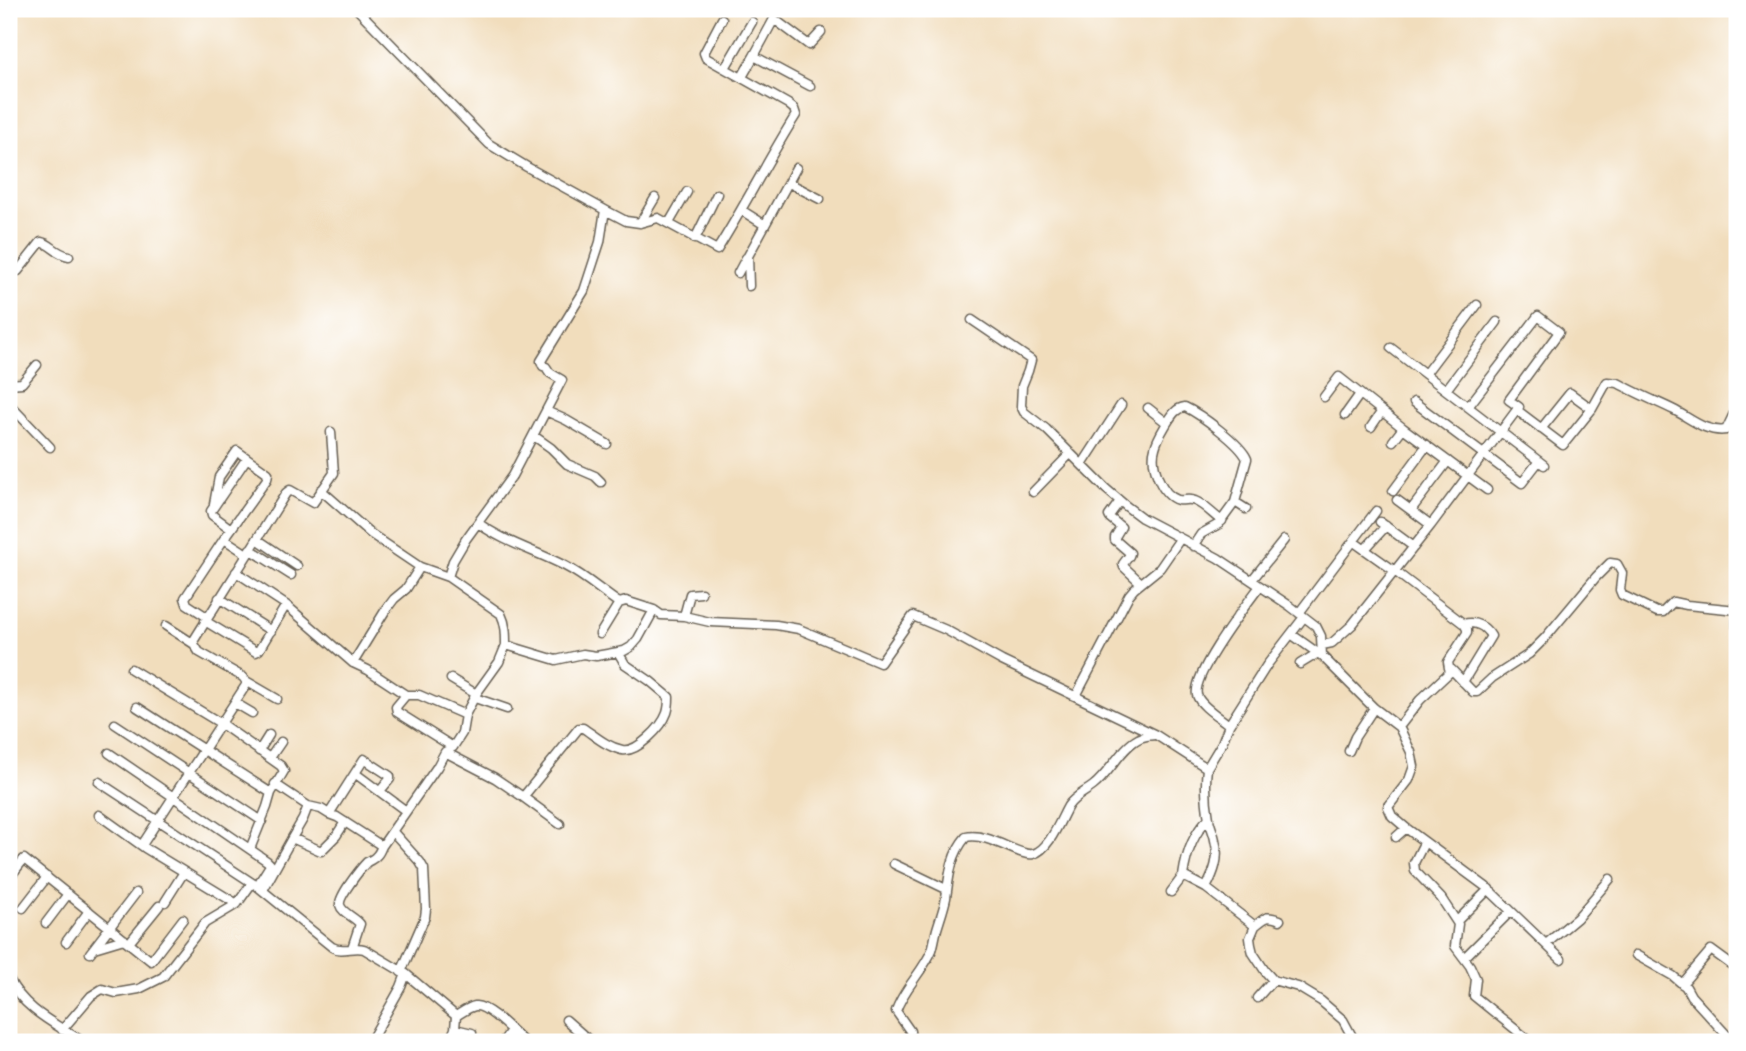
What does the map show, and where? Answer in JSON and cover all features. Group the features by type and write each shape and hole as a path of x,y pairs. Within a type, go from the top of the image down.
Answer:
{"street":[{"path":"357,9 489,144 626,221 640,223 658,218 718,250 796,115 788,104 706,58 704,53 722,19"},
{"path":"742,77 774,19 809,46 821,32"},
{"path":"725,68 752,22"},
{"path":"754,56 810,86"},
{"path":"738,273 796,168"},
{"path":"789,183 820,199"},
{"path":"669,223 687,192"},
{"path":"695,239 717,194"},
{"path":"640,223 655,198"},
{"path":"741,209 765,225"},
{"path":"448,577 453,561 466,539 512,476 562,380 543,366 541,361 584,291 600,242 605,210"},
{"path":"9,272 18,271 41,242 59,254 69,256"},
{"path":"748,256 749,286"},
{"path":"1425,374 1476,305"},
{"path":"1300,664 1332,643 1352,625 1432,525 1519,407 1509,400 1559,332 1538,316 1468,407"},
{"path":"972,320 1031,360 1021,386 1021,406 1026,415 1046,429 1120,501 1142,518 1218,558 1316,626 1320,631 1321,651"},
{"path":"1446,390 1497,321"},
{"path":"1391,348 1542,463 1522,483 1414,402"},
{"path":"9,384 22,383 37,365"},
{"path":"1324,397 1339,377 1487,490"},
{"path":"1516,411 1561,444 1565,444 1592,408 1607,382 1618,383 1696,423 1718,431 1726,430 1737,407"},
{"path":"1542,429 1570,393 1592,408"},
{"path":"1345,415 1360,394"},
{"path":"9,404 50,447"},
{"path":"1082,465 1121,405"},
{"path":"1193,546 1201,534 1217,527 1222,521 1235,502 1247,459 1226,436 1185,407 1180,408 1167,423 1154,448 1157,478 1175,498 1192,499 1222,521"},
{"path":"1148,408 1167,423"},
{"path":"546,411 607,444"},
{"path":"1371,427 1382,411"},
{"path":"1393,441 1404,428"},
{"path":"194,644 206,619 286,493 290,490 313,503 334,473 331,432"},
{"path":"534,436 551,447 567,464 595,476 601,482"},
{"path":"1393,491 1427,445"},
{"path":"231,529 212,515 211,511 219,477 237,451 267,471 268,477 185,598 187,604 256,652 286,605"},
{"path":"1033,492 1070,453"},
{"path":"214,504 247,457"},
{"path":"1411,510 1448,461"},
{"path":"219,477 229,484"},
{"path":"321,490 371,534 420,567 448,577 501,614 506,633 506,645 499,663 475,696 465,715 462,733 375,858 367,862 357,874 341,899 340,905 345,912 360,924 352,948"},
{"path":"1397,500 1432,525"},
{"path":"1120,501 1109,517 1121,526 1115,540 1130,553 1124,567 1141,583"},
{"path":"1235,502 1246,509"},
{"path":"1206,888 1215,871 1217,856 1205,786 1207,768 1229,725 1267,665 1377,511"},
{"path":"478,523 493,534 575,571 619,604"},
{"path":"1366,548 1383,524 1414,547"},
{"path":"224,539 291,575"},
{"path":"257,539 297,566"},
{"path":"1076,696 1129,595 1160,568 1180,539"},
{"path":"1229,725 1201,703 1197,695 1198,682 1284,540"},
{"path":"1354,542 1464,624 1467,633 1448,662 1450,668 1473,692 1478,692 1493,678 1529,654 1610,563 1617,564 1622,573 1622,594 1657,612 1663,611 1673,602 1737,610"},
{"path":"353,663 385,611 406,589 420,567"},
{"path":"236,572 286,605 353,663 406,695 419,695 465,715"},
{"path":"684,616 690,594 701,593"},
{"path":"219,598 271,631"},
{"path":"600,634 619,604 626,601 661,615 799,629 880,663 913,616 1156,735 1207,768"},
{"path":"506,645 556,660 583,654 596,656 618,652 631,647 646,627 654,610"},
{"path":"1737,620 1737,627"},
{"path":"1464,624 1479,625 1488,631 1491,639 1464,682"},
{"path":"166,626 194,644 199,652 277,699"},
{"path":"1291,634 1321,651 1374,708 1399,727 1414,766 1409,780 1388,807 1392,816 1489,889 1561,959"},
{"path":"523,797 579,728 608,745 629,750 637,748 666,717 669,697 625,664 618,652"},
{"path":"131,669 220,723 284,768 271,793 250,849"},
{"path":"1399,727 1420,700 1452,670"},
{"path":"451,679 475,696 508,709"},
{"path":"142,845 235,703 246,681"},
{"path":"406,695 396,708 397,712 559,824"},
{"path":"235,703 252,713"},
{"path":"137,707 271,793"},
{"path":"1349,751 1374,708"},
{"path":"115,723 262,821"},
{"path":"259,751 269,735"},
{"path":"911,1042 910,1031 896,1011 898,1003 933,948 946,900 954,855 960,843 966,837 981,836 1029,854 1038,851 1047,844 1075,799 1095,785 1131,744 1138,739 1156,735"},
{"path":"270,758 281,742"},
{"path":"109,753 270,864 257,886"},
{"path":"329,814 365,759 391,778 380,790"},
{"path":"356,774 406,811"},
{"path":"99,782 257,886 336,950 364,949 403,973 456,1016"},
{"path":"275,785 308,806 321,809 345,822 382,846"},
{"path":"62,1030 91,996 102,989 117,993 139,989 163,977 205,923 237,904 257,886 292,838 308,806"},
{"path":"99,815 237,904"},
{"path":"1171,892 1183,876 1194,839 1209,818"},
{"path":"292,838 321,851 345,822"},
{"path":"1396,837 1406,828"},
{"path":"370,1042 401,987 403,973 426,909 425,874 421,862 393,832"},
{"path":"1424,842 1414,863 1415,872 1441,898 1457,922 1455,946 1476,979 1474,996 1531,1042"},
{"path":"9,878 24,859 151,961 183,919"},
{"path":"894,864 946,889"},
{"path":"136,893 92,950 127,941 162,904 184,872"},
{"path":"1183,876 1206,888 1255,926"},
{"path":"23,908 47,877"},
{"path":"1546,944 1577,918 1610,879"},
{"path":"1457,922 1489,889"},
{"path":"46,923 68,894"},
{"path":"66,942 89,911"},
{"path":"1464,958 1511,911"},
{"path":"1280,920 1269,916 1255,926 1250,938 1259,963 1273,980 1310,993 1343,1020 1355,1042"},
{"path":"1682,984 1711,950 1737,969"},
{"path":"1636,955 1673,976 1688,989 1690,996 1733,1042 1737,1031"},
{"path":"9,979 18,993 38,1013 83,1042"},
{"path":"1256,998 1273,980"},
{"path":"456,1016 480,1005 524,1042"},
{"path":"449,1042 455,1029 456,1016"},
{"path":"566,1020 591,1042"},
{"path":"455,1029 472,1033"},
{"path":"503,1042 511,1030"}]}
